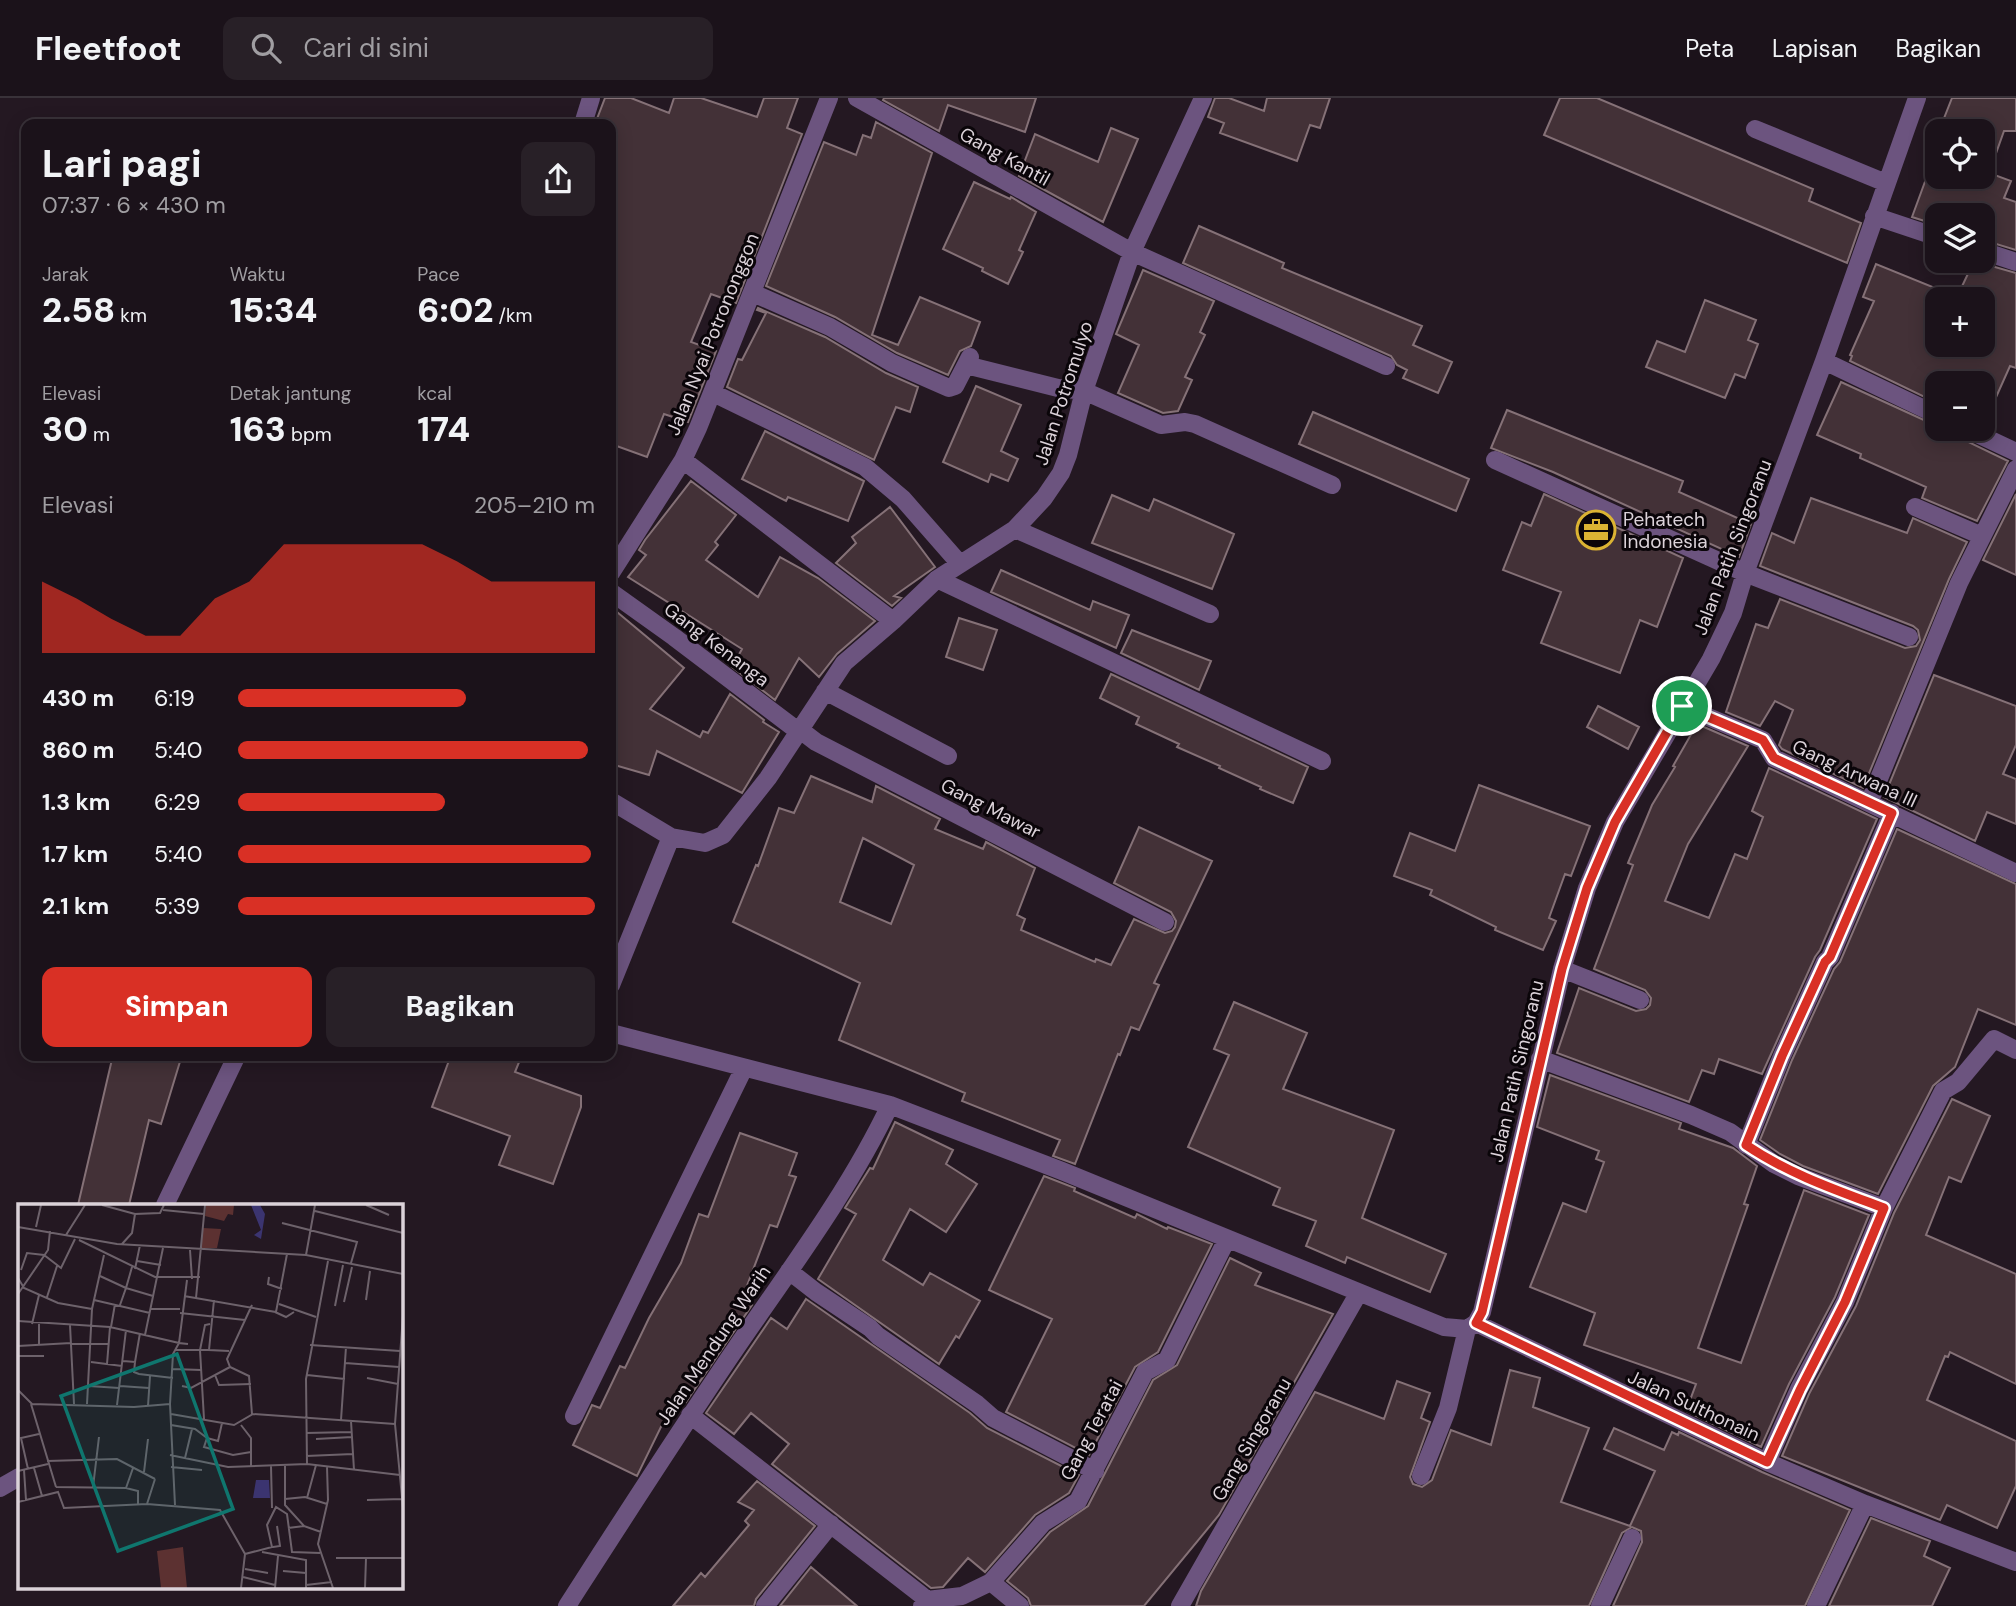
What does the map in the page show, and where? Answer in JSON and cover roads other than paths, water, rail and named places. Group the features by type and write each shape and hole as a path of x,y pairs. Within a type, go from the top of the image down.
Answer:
{"street":[{"path":"585,119 591,98"},
{"name":"Jalan Nyai Potrononggon","path":"616,565 683,460 713,393 829,98"},
{"name":"Gang Kantil","path":"857,98 1132,252 1386,366"},
{"name":"Jalan Potromulyo","path":"616,804 671,837 705,843 723,835 768,778 844,663 937,579 1015,529 1044,499 1061,473 1068,455 1084,391 1132,252 1203,98"},
{"name":"Jalan Patih Singoranu","path":"1421,1476 1448,1408 1471,1326 1482,1312 1562,969 1587,888 1615,822 1723,635 1733,613 1745,573 1824,361 1917,98"},
{"path":"1755,129 1886,183"},
{"path":"1874,216 1925,233"},
{"path":"1995,255 2016,262"},
{"path":"752,293 830,327 892,363 949,388 956,386 969,360 1058,388 1084,391 1155,423 1195,424 1332,485"},
{"path":"1824,361 1925,409"},
{"path":"713,393 865,467 903,499 960,564"},
{"path":"1993,441 2016,452"},
{"path":"683,460 893,621"},
{"path":"1495,460 1745,573 1909,637"},
{"path":"1869,803 1927,656 2016,468"},
{"path":"1915,507 1982,536"},
{"path":"1015,529 1210,614"},
{"path":"937,579 1322,761"},
{"name":"Gang Kenanga","path":"616,596 799,730"},
{"path":"825,691 948,757"},
{"name":"Gang Arwana III","path":"1682,706 1763,740 1774,758 2016,873"},
{"name":"Gang Mawar","path":"799,730 816,742 1165,922"},
{"path":"1746,1145 1782,1056 1825,962 1830,957 1892,813"},
{"path":"616,973 671,837"},
{"path":"1562,969 1640,1000"},
{"name":"Jalan Sulthonain","path":"616,1034 890,1105 1062,1171 1444,1327 1471,1326 1767,1462 1865,1504 2016,1562"},
{"path":"1767,1462 1845,1302 1884,1208 1943,1091 1958,1082 1994,1039 2016,1050"},
{"path":"1540,1059 1691,1115 1730,1132 1774,1164 1798,1176 1884,1208"},
{"path":"165,1204 234,1061"},
{"path":"575,1416 744,1068"},
{"name":"Jalan Mendung Warih","path":"567,1606 690,1415 837,1200 876,1135 890,1105"},
{"name":"Gang Teratai","path":"991,1582 1043,1523 1078,1501 1145,1372 1167,1360 1227,1239"},
{"path":"789,1271 993,1418 1095,1471"},
{"name":"Gang Singoranu","path":"1180,1606 1358,1294"},
{"path":"690,1415 831,1524 924,1603 962,1596 991,1582 1020,1606"},
{"path":"0,1488 18,1478"},
{"path":"1816,1606 1865,1504"},
{"path":"765,1606 831,1524"},
{"path":"1600,1606 1632,1538"}],"place":[{"name":"Pehatech Indonesia","path":"1596,530"}]}
